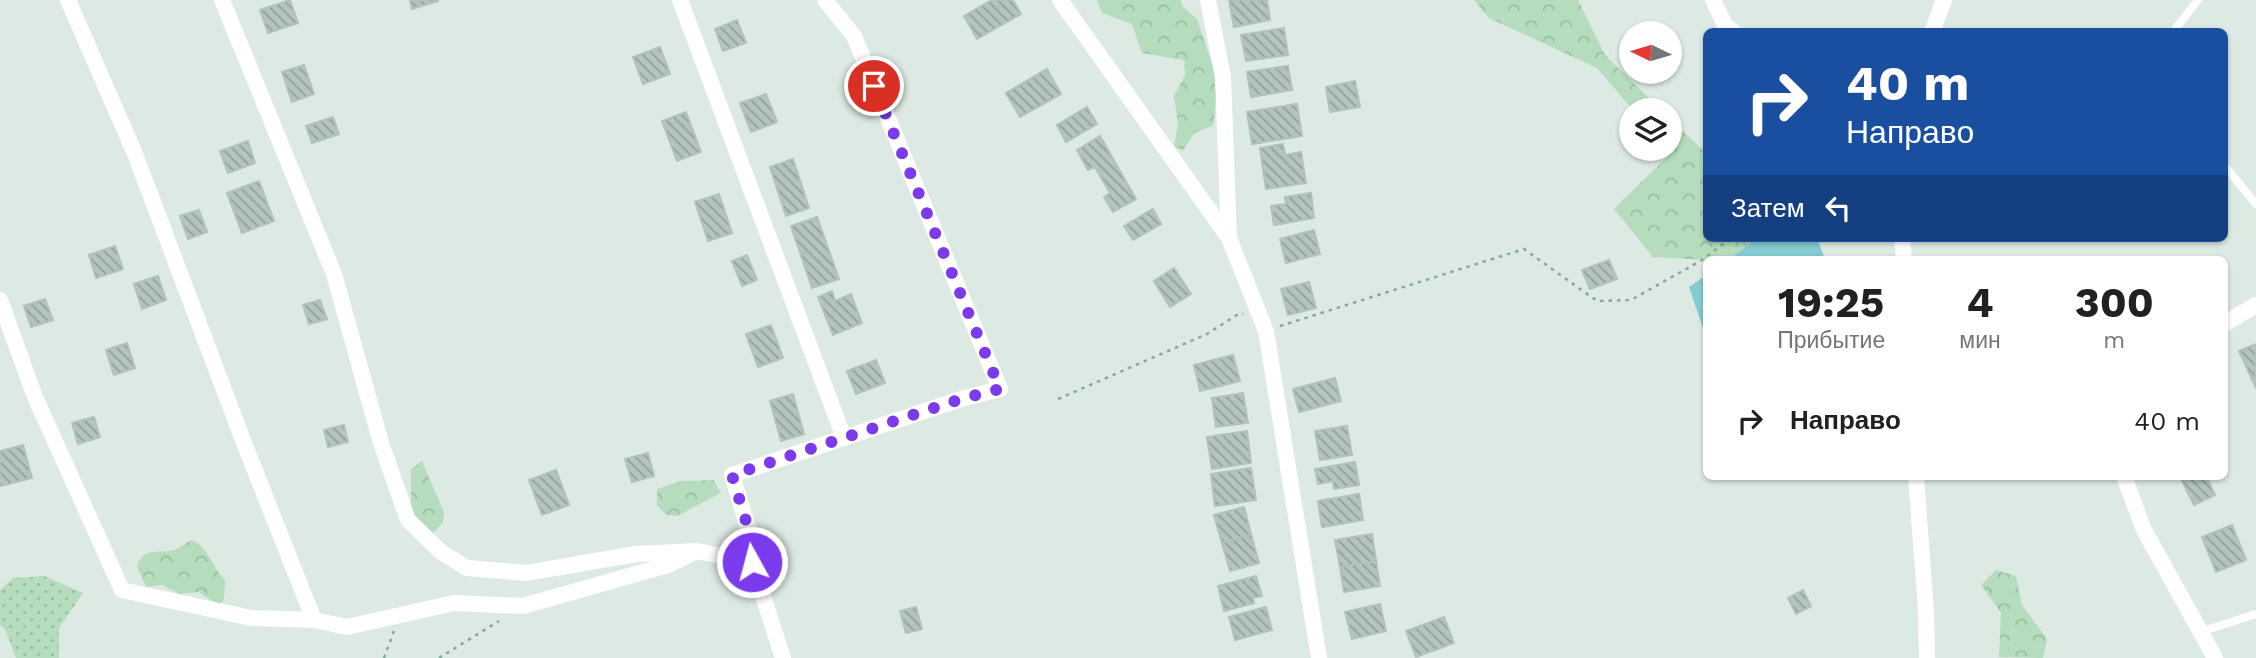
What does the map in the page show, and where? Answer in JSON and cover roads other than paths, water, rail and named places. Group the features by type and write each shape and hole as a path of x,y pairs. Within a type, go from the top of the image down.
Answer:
{"street":[{"path":"68,0 135,154 314,620"},
{"path":"222,0 334,274 381,443 408,520 441,552 467,568 526,573 636,554 697,551 752,562"},
{"path":"680,0 844,438"},
{"path":"783,658 752,562 749,531 732,475 961,399 1000,389 854,36 825,0"},
{"path":"1060,0 1229,239 1263,324 1319,658"},
{"path":"1208,0 1223,77 1229,239"},
{"path":"1713,0 1729,28"},
{"path":"1934,28 1944,0"},
{"path":"0,300 35,397 122,590 251,618 314,620 347,627 454,604 523,606 668,565 697,551"},
{"path":"2228,322 2256,305"},
{"path":"1916,480 1927,658"},
{"path":"2125,480 2144,530 2215,658"}],"lane":[{"path":"2176,28 2199,0"},
{"path":"2228,171 2256,204"},
{"path":"2200,632 2256,614"}],"water":[{"path":"1752,242 1819,242 1824,256 1734,256"},
{"path":"1703,277 1703,328 1689,287"}]}
